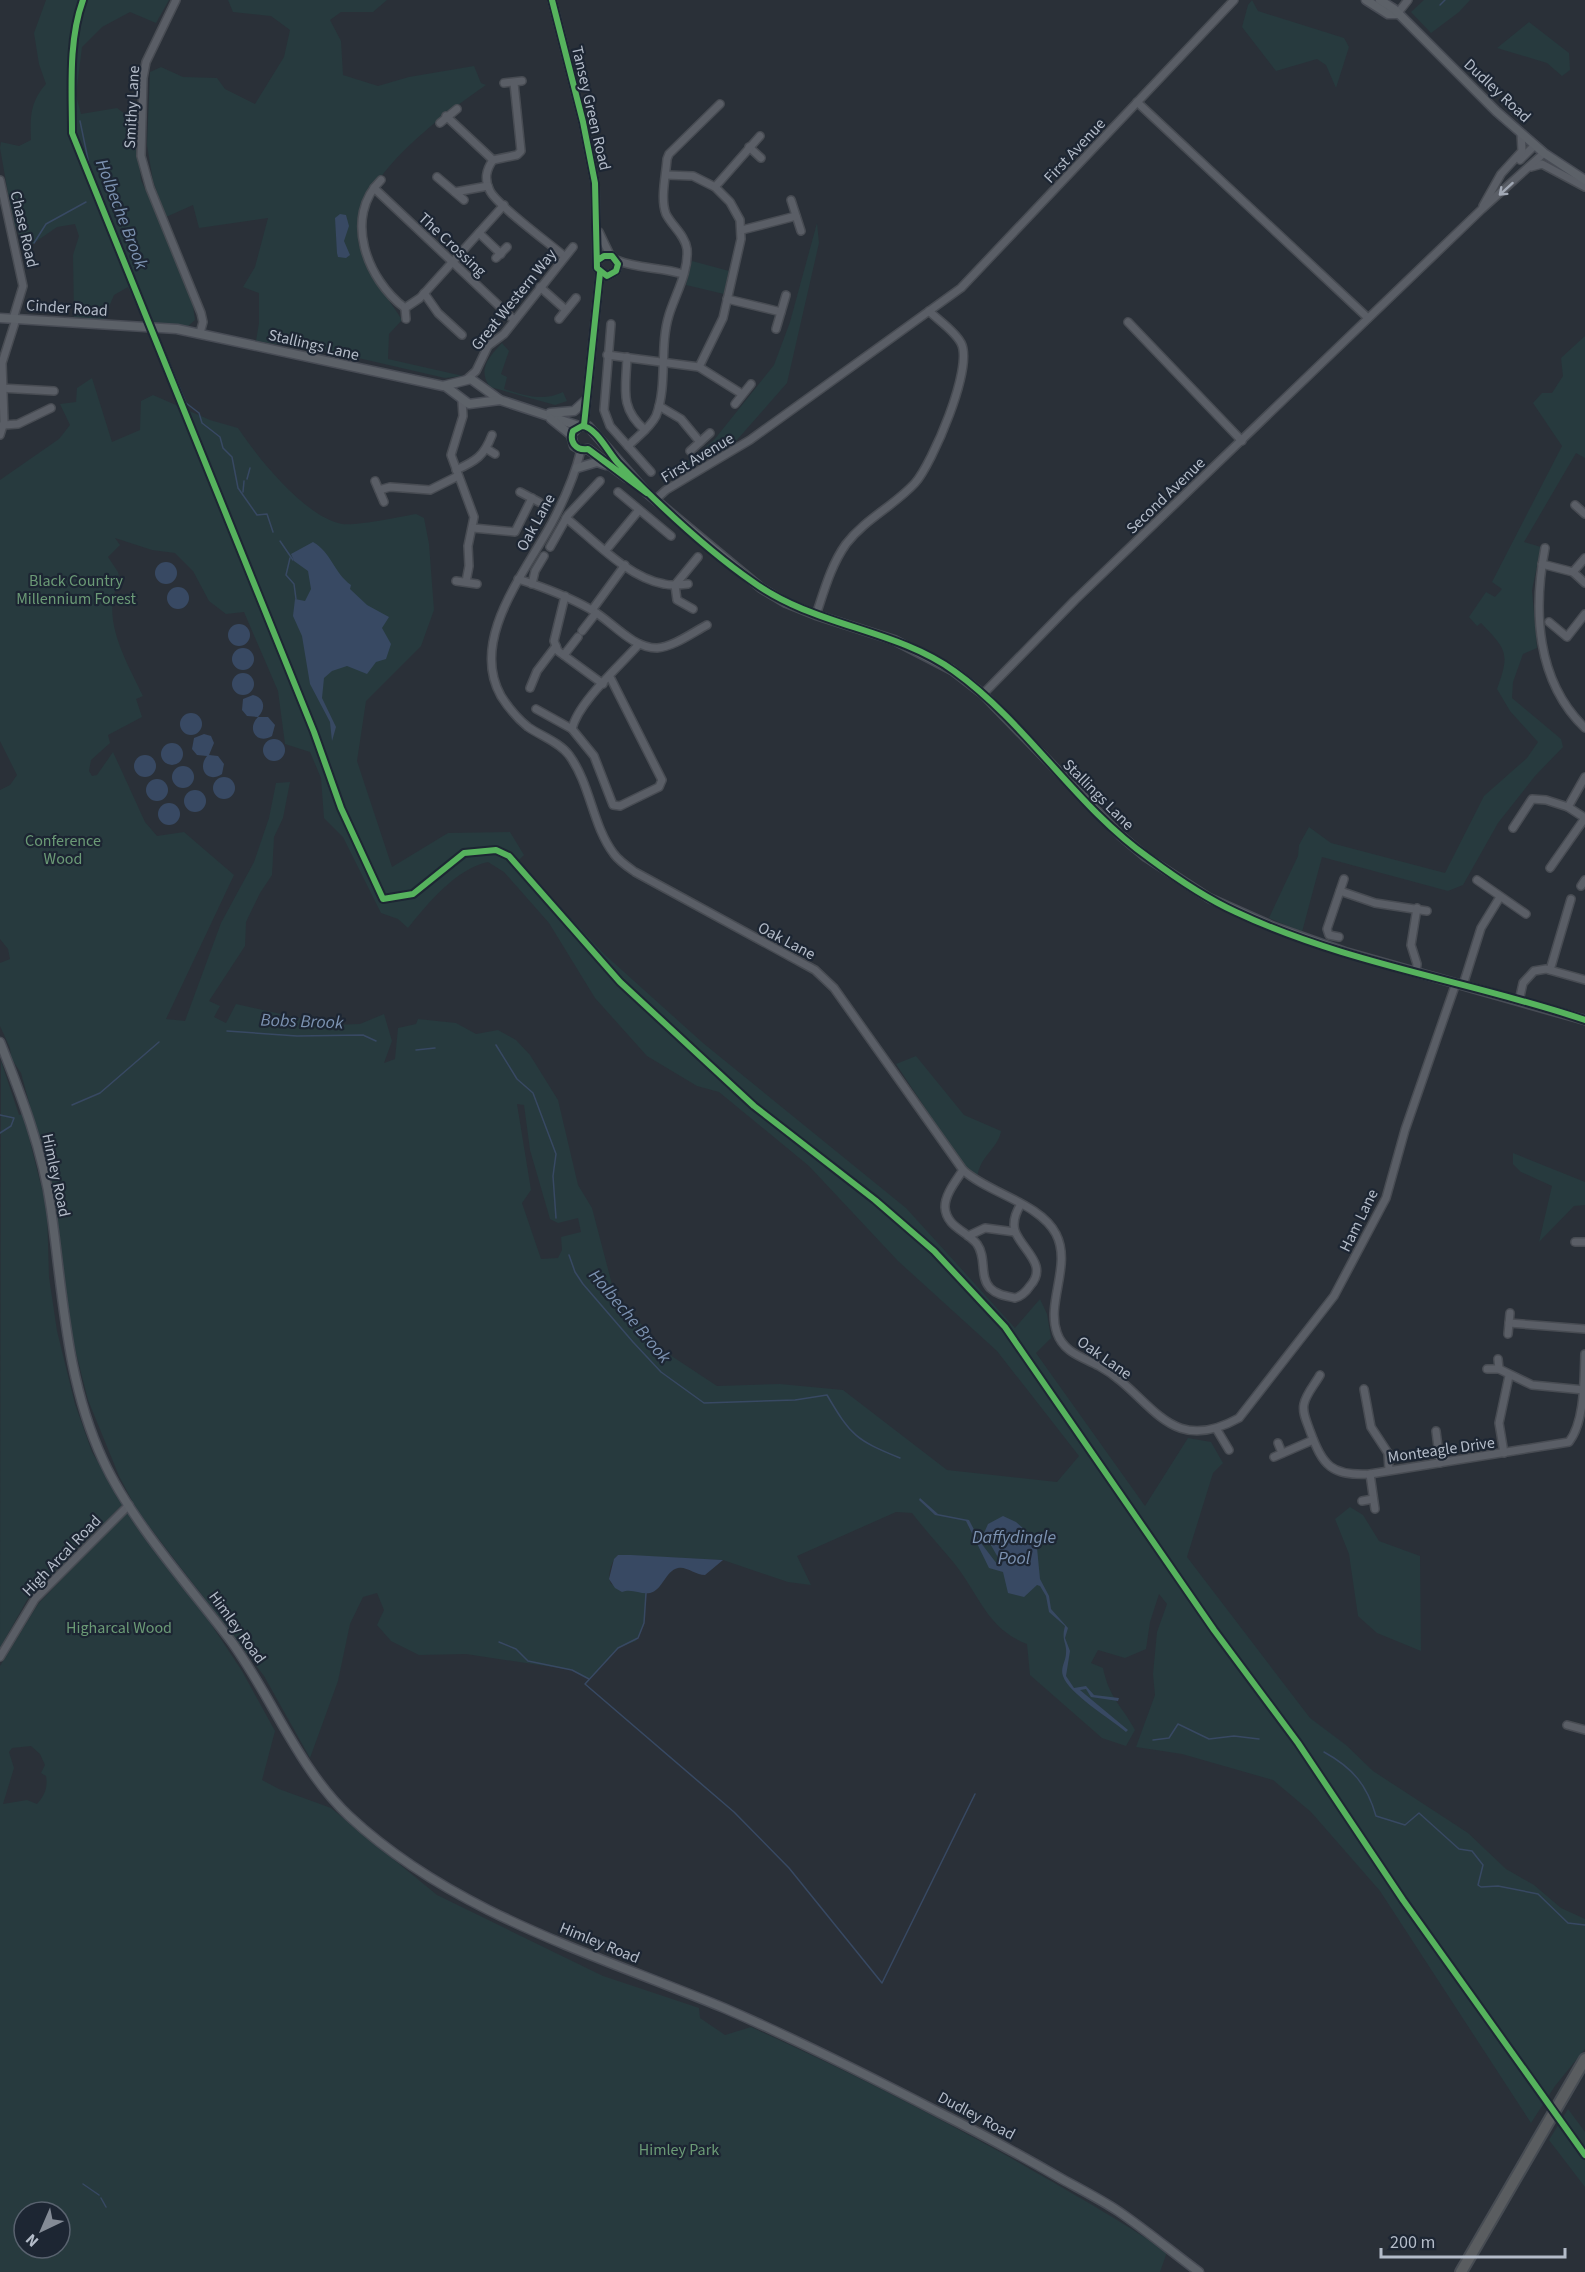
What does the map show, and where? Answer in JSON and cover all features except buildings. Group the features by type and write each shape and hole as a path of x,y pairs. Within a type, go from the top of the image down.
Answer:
{"highway":[{"path":"1461,2272 1585,2059"}],"main road":[{"name":"Dudley Road","path":"1366,0 1388,14 1397,14"},
{"name":"Dudley Road","path":"1380,0 1521,133 1544,153 1585,180"},
{"name":"Cinder Road","path":"0,318 177,329"},
{"name":"Stallings Lane","path":"177,329 388,376 445,386 465,381"},
{"path":"500,400 475,403 461,399 458,389 465,381 481,385 500,400 591,428 647,493"},
{"path":"475,403 483,393 481,385"},
{"name":"Stallings Lane","path":"445,386 461,399"},
{"path":"543,414 574,411 585,400"},
{"path":"543,414 571,435 572,442 612,467 647,493"},
{"path":"571,435 582,426"},
{"path":"584,449 593,445 595,435"},
{"path":"577,468 597,462 612,467"},
{"name":"Stallings Lane","path":"647,493 740,573 786,603 894,640 952,670 982,694 1120,835 1186,884 1236,912 1274,927 1416,972 1585,1020"},
{"name":"Himley Road","path":"0,1042 29,1116 51,1205 59,1295 70,1356 104,1462 129,1505 245,1660 325,1790 349,1816 384,1846 440,1886 490,1911 728,2010"},
{"name":"Dudley Road","path":"728,2010 857,2070 999,2143 1116,2209 1199,2272"}],"street":[{"name":"Smithy Lane","path":"176,0 164,29 149,55 142,78 141,156 150,188 201,313 203,322 200,333"},
{"name":"Tansey Green Road","path":"552,0 584,122 595,183 598,230 597,266 600,273 582,426"},
{"name":"First Avenue","path":"655,500 666,490 750,440 961,288 1234,0"},
{"path":"1397,14 1408,0"},
{"path":"504,83 522,81"},
{"path":"514,82 521,151 518,155 494,160 486,171 488,186 504,205 564,256"},
{"path":"1137,102 1368,318"},
{"path":"628,446 655,418 659,406 668,317 683,274 687,247 678,229 667,216 664,207 669,154 720,104"},
{"path":"440,123 457,109"},
{"path":"446,116 494,160"},
{"name":"Second Avenue","path":"1482,209 1495,184 1522,152 1521,133"},
{"path":"715,187 760,136"},
{"name":"Second Avenue","path":"1495,184 1535,145"},
{"path":"749,147 761,158"},
{"name":"Second Avenue","path":"982,694 1075,600 1482,209 1544,153"},
{"path":"1530,168 1542,164 1585,188"},
{"path":"666,175 693,176 715,187 730,202 740,220 742,230 723,318 699,367"},
{"path":"437,177 464,200"},
{"name":"Chase Road","path":"0,180 23,286 2,363 3,423"},
{"path":"381,180 369,196 360,227 362,242 368,259 390,295 405,308 406,320"},
{"path":"455,192 488,186"},
{"name":"The Crossing","path":"375,188 513,319"},
{"path":"791,200 801,231"},
{"path":"405,308 424,293 504,205"},
{"path":"742,230 796,216"},
{"name":"Tansey Green Road","path":"598,230 610,255 634,267"},
{"path":"479,233 498,256 507,247"},
{"name":"Great Western Way","path":"477,371 488,346 497,341 573,247"},
{"path":"598,260 610,255"},
{"path":"613,274 616,260"},
{"path":"600,273 613,274 634,267 671,270 683,274"},
{"name":"Tansey Green Road","path":"599,291 613,274"},
{"path":"540,287 566,310"},
{"path":"424,293 435,310 462,335"},
{"path":"776,329 786,295"},
{"path":"559,319 576,298"},
{"path":"727,299 781,312"},
{"path":"816,615 838,555 861,528 915,483 927,467 942,438 960,374 963,350 960,341 929,311"},
{"path":"1128,322 1242,441"},
{"path":"611,324 604,410 610,426 651,472"},
{"path":"447,333 452,327"},
{"path":"608,355 699,367 742,394"},
{"path":"627,357 628,410 634,421 645,430"},
{"path":"465,381 477,371 481,385"},
{"path":"735,405 751,384"},
{"path":"2,388 54,391"},
{"path":"461,399 463,416 451,455 472,509 473,528 468,546 469,566 466,582"},
{"path":"463,416 475,403"},
{"path":"659,406 681,419 700,441"},
{"path":"0,435 3,423 18,424 51,408"},
{"path":"690,451 710,433"},
{"path":"379,490 390,487 430,490 476,462 487,449 492,435"},
{"path":"487,449 495,454"},
{"name":"Oak Lane","path":"584,449 557,514 518,579 497,627 491,652 494,681 513,712 529,727 549,738 568,754 582,778 602,834 615,856 635,872 815,969 834,988 859,1020 963,1170 976,1182 1041,1216 1056,1233 1060,1246 1061,1264 1055,1307 1056,1330 1059,1339 1082,1360 1100,1366 1169,1424 1196,1431 1217,1430"},
{"path":"375,481 384,502"},
{"path":"550,546 581,498 600,481"},
{"path":"473,528 515,532 535,500 520,492"},
{"path":"618,492 671,536"},
{"path":"1575,506 1585,514"},
{"path":"606,550 639,510"},
{"path":"566,518 625,565 650,580 688,585"},
{"path":"1545,548 1538,621 1546,660 1561,698 1584,726"},
{"path":"532,584 535,571 544,556"},
{"path":"693,609 677,600 675,585 698,558"},
{"path":"1573,572 1585,558"},
{"path":"1542,564 1573,572 1585,583"},
{"path":"564,655 625,565"},
{"path":"518,579 565,596 594,611 639,644 656,648 666,646 707,625"},
{"path":"456,581 477,584"},
{"path":"530,688 537,671 556,646 556,626 565,596"},
{"path":"1549,622 1568,637 1585,614"},
{"path":"572,729 574,719 639,644"},
{"path":"556,646 564,655 603,684"},
{"path":"536,709 572,729 594,756 613,805 620,806 659,787 662,780 610,676"},
{"path":"1568,807 1585,777"},
{"path":"1513,828 1532,799 1546,800 1568,807 1585,818 1553,858 1550,868"},
{"path":"1340,937 1329,935 1327,929 1344,879"},
{"path":"1478,880 1526,914"},
{"path":"1340,891 1375,903 1427,911"},
{"name":"Ham Lane","path":"1217,1430 1239,1418 1322,1313 1354,1260 1387,1195 1405,1130 1481,928 1500,897"},
{"path":"1550,970 1571,899"},
{"path":"1416,972 1417,964 1411,945 1417,908"},
{"path":"1519,1001 1527,975 1538,970 1550,970 1584,978"},
{"path":"963,1170 946,1198 945,1206 951,1222 968,1236 981,1252 984,1277 992,1290 1003,1296 1015,1298 1026,1292 1036,1275 1036,1262 1015,1232 1015,1213 1021,1204"},
{"path":"968,1236 985,1228 1015,1232"},
{"path":"1575,1242 1585,1242"},
{"path":"1508,1334 1510,1313"},
{"path":"1509,1323 1585,1329"},
{"name":"Monteagle Drive","path":"1320,1375 1304,1405 1304,1412 1322,1459 1335,1471 1348,1475 1370,1474 1565,1444 1577,1432 1583,1417 1585,1354"},
{"path":"1498,1359 1499,1369"},
{"path":"1487,1369 1499,1369 1509,1376 1532,1385 1584,1390"},
{"path":"1504,1453 1499,1423 1509,1376"},
{"path":"1364,1389 1371,1427 1388,1453 1389,1470"},
{"path":"1217,1430 1229,1450"},
{"path":"1436,1431 1440,1463"},
{"path":"1274,1456 1313,1440"},
{"path":"1278,1443 1282,1453"},
{"path":"1370,1474 1375,1509"},
{"path":"1362,1501 1373,1499"},
{"name":"High Arcal Road","path":"0,1657 35,1599 129,1505"},
{"path":"1567,1725 1585,1731"}],"green space":[{"path":"46,0 169,0 156,23 130,12 102,27 82,47 76,95 81,114 117,108 134,121 141,180 191,292 195,320 188,326 144,323 128,287 114,295 103,321 74,317 73,255 79,236 75,224 57,227 31,245 22,242 13,221 0,148 1,142 19,146 31,140 32,110 46,84 39,64 34,33"},
{"path":"228,0 387,0 373,12 341,12 330,20 341,41 343,75 378,86 409,77 474,66 481,83 486,85 420,135 397,158 378,181 364,205 358,230 366,263 402,320 389,334 388,359 463,376 445,378 341,354 256,341 259,323 259,293 243,287 255,267 268,218 199,228 193,205 166,217 153,181 147,145 150,72 161,67 183,77 217,78 225,89 255,104 284,57 290,30 271,16 233,12"},
{"path":"1252,0 1258,11 1344,38 1349,47 1336,88 1326,65 1317,59 1276,71 1242,27 1248,5"},
{"path":"1424,0 1470,0 1459,12 1431,33 1411,12"},
{"path":"1529,22 1569,53 1570,70 1562,76 1547,63 1497,48"},
{"path":"817,223 819,243 787,383 736,441 661,483 714,440 774,365 790,322"},
{"path":"692,261 729,271 724,294 686,285"},
{"path":"1585,336 1585,458 1576,453 1524,542 1541,547 1532,590 1537,648 1523,654 1513,682 1512,698 1561,739 1563,747 1535,776 1498,823 1463,885 1448,891 1322,857 1302,932 1269,918 1298,856 1299,845 1309,827 1331,843 1445,873 1484,796 1527,758 1538,742 1510,711 1497,689 1505,659 1501,646 1481,623 1477,626 1469,617 1486,592 1495,597 1502,589 1492,582 1562,446 1533,403 1542,393 1552,393 1563,376 1561,358"},
{"path":"502,343 509,351 501,374 507,377 504,389 540,397 563,392 567,401 555,405 490,387 486,381 486,364"},
{"path":"92,378 112,442 140,430 141,401 153,395 210,420 238,428 257,455 284,485 313,510 328,519 349,524 416,514 424,518 429,544 434,610 421,646 366,701 357,761 392,867 448,833 510,832 524,855 519,860 522,866 604,954 703,1043 906,1208 1015,1328 1040,1299 1047,1314 1051,1338 1036,1353 1145,1506 1188,1438 1211,1442 1223,1463 1213,1473 1187,1557 1310,1718 1346,1745 1373,1771 1468,1833 1506,1869 1534,1885 1561,1908 1585,1919 1585,2049 1555,2086 1531,2123 1380,1891 1311,1812 1273,1780 1182,1754 1136,1747 1155,1695 1153,1674 1157,1632 1167,1604 1159,1594 1150,1622 1146,1649 1125,1658 1098,1650 1091,1663 1103,1668 1113,1695 1135,1730 1126,1746 1102,1738 1030,1675 1027,1644 1013,1637 993,1620 954,1563 912,1513 896,1512 797,1556 811,1585 788,1582 723,1560 618,1555 610,1569 611,1584 646,1593 644,1623 636,1641 618,1648 589,1679 572,1670 466,1654 419,1655 391,1641 377,1625 384,1610 377,1593 363,1597 350,1624 338,1681 310,1758 264,1676 138,1512 119,1476 88,1400 72,1337 51,1183 21,1073 11,1058 10,1048 0,1026 0,963 10,959 8,949 0,939 0,790 10,785 17,775 0,741 0,480 59,439 70,425 60,404 76,402 77,388","holes":["115,538 152,550 175,553 193,571 209,601 226,614 244,612 278,691 285,744 310,752 321,778 324,818 343,837 381,913 398,919 408,928 444,888 465,872 488,862 504,872 549,923 595,998 647,1056 697,1086 719,1092 809,1166 898,1261 997,1351 1079,1456 1057,1482 947,1470 843,1390 780,1384 717,1386 664,1351 614,1292 592,1208 578,1185 558,1100 530,1055 516,1040 498,1030 476,1034 456,1023 418,1019 416,1024 398,1028 395,1059 384,1063 392,1041 384,1014 360,1024 330,1025 236,1004 226,1023 214,1017 220,1006 209,1001 245,946 246,922 272,875 274,837 283,818 290,782 276,783 269,818 254,862 221,923 185,1021 166,1019 234,875 184,832 157,836 145,822 113,752 97,775 92,776 89,771 91,760 110,743 108,735 142,717 136,699 143,696 123,655 114,624 112,609 114,594 120,581 118,572 108,557 120,545","517,1104 524,1105 530,1150 550,1219 558,1223 578,1218 581,1232 561,1237 562,1250 558,1258 541,1259 522,1203 531,1190"]},
{"path":"916,1056 964,1115 1001,1131 996,1143 982,1163 977,1178 963,1165 896,1064"},
{"path":"1,1061 19,1115 23,1114 47,1209 49,1277 57,1331 75,1404 92,1452 123,1504 27,1600 0,1648"},
{"path":"1513,1153 1585,1182 1585,1205 1574,1206 1539,1242 1552,1186 1521,1172 1513,1164"},
{"path":"1350,1507 1363,1515 1379,1541 1420,1556 1421,1651 1377,1633 1358,1616 1349,1554 1335,1519"},
{"path":"127,1511 203,1612 242,1671 275,1731 262,1780 279,1789 331,1808 437,1895 603,1976 699,2008 700,2018 725,2035 751,2027 784,2042 947,2123 1011,2158 1167,2252 1160,2272 0,2272 0,1666 38,1604","holes":["31,1746 40,1754 45,1765 41,1773 46,1776 47,1784 37,1804 27,1800 3,1804 14,1768 9,1752 12,1748"]},
{"path":"1568,2109 1585,2132 1585,2187 1549,2140"}],"water":[{"path":"340,214 346,215 349,226 344,241 350,255 346,258 338,257 337,253 335,218"},
{"path":"313,542 324,551 340,575 351,585 350,589 367,605 389,617 382,628 391,644 386,659 376,662 367,674 347,666 332,671 324,678 322,698 336,727 332,741 330,722 310,684 302,636 293,616 295,599 305,601 311,589 308,571 294,561 291,554"},
{"path":"162,562 170,562 177,569 177,577 170,584 162,584 155,577 155,569"},
{"path":"174,587 182,587 189,594 189,602 182,609 174,609 167,602 167,594"},
{"path":"235,624 243,624 250,631 250,639 243,646 235,646 228,639 228,631"},
{"path":"239,648 247,648 254,655 254,663 247,670 239,670 232,663 232,655"},
{"path":"239,673 247,673 254,680 254,688 247,695 239,695 232,688 232,680"},
{"path":"253,695 257,696 263,704 258,717 247,716 242,710 243,699"},
{"path":"187,713 195,713 202,720 202,728 195,735 187,735 180,728 180,720"},
{"path":"258,717 268,717 275,725 272,736 262,739 255,734 253,726"},
{"path":"204,734 211,736 214,743 209,755 218,756 224,764 222,774 217,777 208,776 203,770 207,756 197,755 192,749 194,738"},
{"path":"270,739 278,739 285,746 285,754 278,761 270,761 263,754 263,746"},
{"path":"168,743 176,743 183,750 183,758 176,765 168,765 161,758 161,750"},
{"path":"141,755 149,755 156,762 156,770 149,777 141,777 134,770 134,762"},
{"path":"179,766 187,766 194,773 194,781 187,788 179,788 172,781 172,773"},
{"path":"220,777 228,777 235,784 235,792 228,799 220,799 213,792 213,784"},
{"path":"153,779 161,779 168,786 168,794 161,801 153,801 146,794 146,786"},
{"path":"191,790 199,790 206,797 206,805 199,812 191,812 184,805 184,797"},
{"path":"165,803 173,803 180,810 180,818 173,825 165,825 158,818 158,810"},
{"name":"Daffydingle Pool","path":"920,1498 938,1514 969,1520 981,1543 997,1564 1000,1561 984,1533 988,1524 1003,1516 1016,1522 1033,1537 1037,1548 1040,1579 1049,1596 1051,1609 1068,1628 1065,1638 1070,1651 1066,1676 1074,1688 1086,1686 1094,1695 1119,1698 1118,1701 1091,1697 1086,1689 1080,1690 1128,1730 1126,1732 1081,1698 1067,1683 1062,1673 1066,1653 1064,1635 1065,1626 1049,1612 1046,1596 1040,1586 1037,1585 1024,1597 1008,1593 1003,1572 989,1568 966,1521 935,1515 919,1500"},
{"path":"618,1555 723,1560 705,1575 678,1568 650,1593 622,1592 615,1588 609,1579 614,1559"}],"waterway":[{"path":"1440,5 1445,0"},
{"name":"Holbeche Brook","path":"80,121 90,169 149,315"},
{"path":"34,243 46,224 86,202"},
{"name":"Holbeche Brook","path":"160,341 186,403 199,413 202,423 220,437 223,448 232,457 238,488 257,515 267,514 273,532"},
{"path":"247,479 250,468"},
{"path":"243,492 244,481"},
{"name":"Holbeche Brook","path":"280,541 293,560"},
{"path":"290,558 286,575 294,584 296,599"},
{"name":"Bobs Brook","path":"227,1031 297,1036 363,1035 376,1041"},
{"name":"Bobs Brook","path":"72,1105 100,1093 159,1042"},
{"name":"Holbeche Brook","path":"496,1045 517,1079 533,1093 556,1154 553,1176 556,1218"},
{"name":"Bobs Brook","path":"416,1050 435,1048"},
{"name":"Bobs Brook","path":"0,1115 14,1118 11,1126 0,1133"},
{"name":"Holbeche Brook","path":"569,1255 575,1272 583,1284 633,1342 661,1372 704,1403 795,1400 827,1395 842,1420 856,1435 873,1446 900,1458"},
{"path":"646,1593 644,1623 638,1638 618,1648 585,1684 734,1812 789,1868 882,1983 975,1794"},
{"path":"499,1642 516,1649 528,1661 572,1670 589,1679"},
{"name":"Holbeche Brook","path":"1153,1740 1169,1738 1178,1724 1209,1739 1234,1736 1259,1739"},
{"name":"Holbeche Brook","path":"1324,1752 1343,1764 1357,1778 1368,1795 1376,1816 1405,1825 1419,1813 1459,1849 1472,1851 1483,1865 1478,1885 1481,1887 1498,1886 1538,1894 1568,1923 1585,1925"},
{"path":"83,2184 99,2195"},
{"path":"101,2198 106,2207"}],"cycle path":[{"path":"83,0 73,49 72,133 314,732 341,808 383,899 413,894 464,853 496,850 509,856 620,982 754,1106 875,1200 934,1251 1005,1327 1214,1630 1298,1743 1403,1900 1585,2155"},
{"path":"552,0 583,122 595,183 597,268 607,276 616,271 618,264 612,256 604,256 598,260"},
{"path":"584,425 600,273"},
{"path":"647,493 588,449 580,449 574,445 573,431 582,426 592,431 618,463 666,510 717,555 753,582 802,609 906,645 954,671 1005,715 1074,790 1122,837 1202,894 1236,912 1321,945 1585,1020"}],"park label":[{"name":"Black Country Millennium Forest","path":"76,589"},
{"name":"Conference Wood","path":"63,849"},
{"name":"Higharcal Wood","path":"119,1627"},
{"name":"Himley Park","path":"679,2149"}]}
